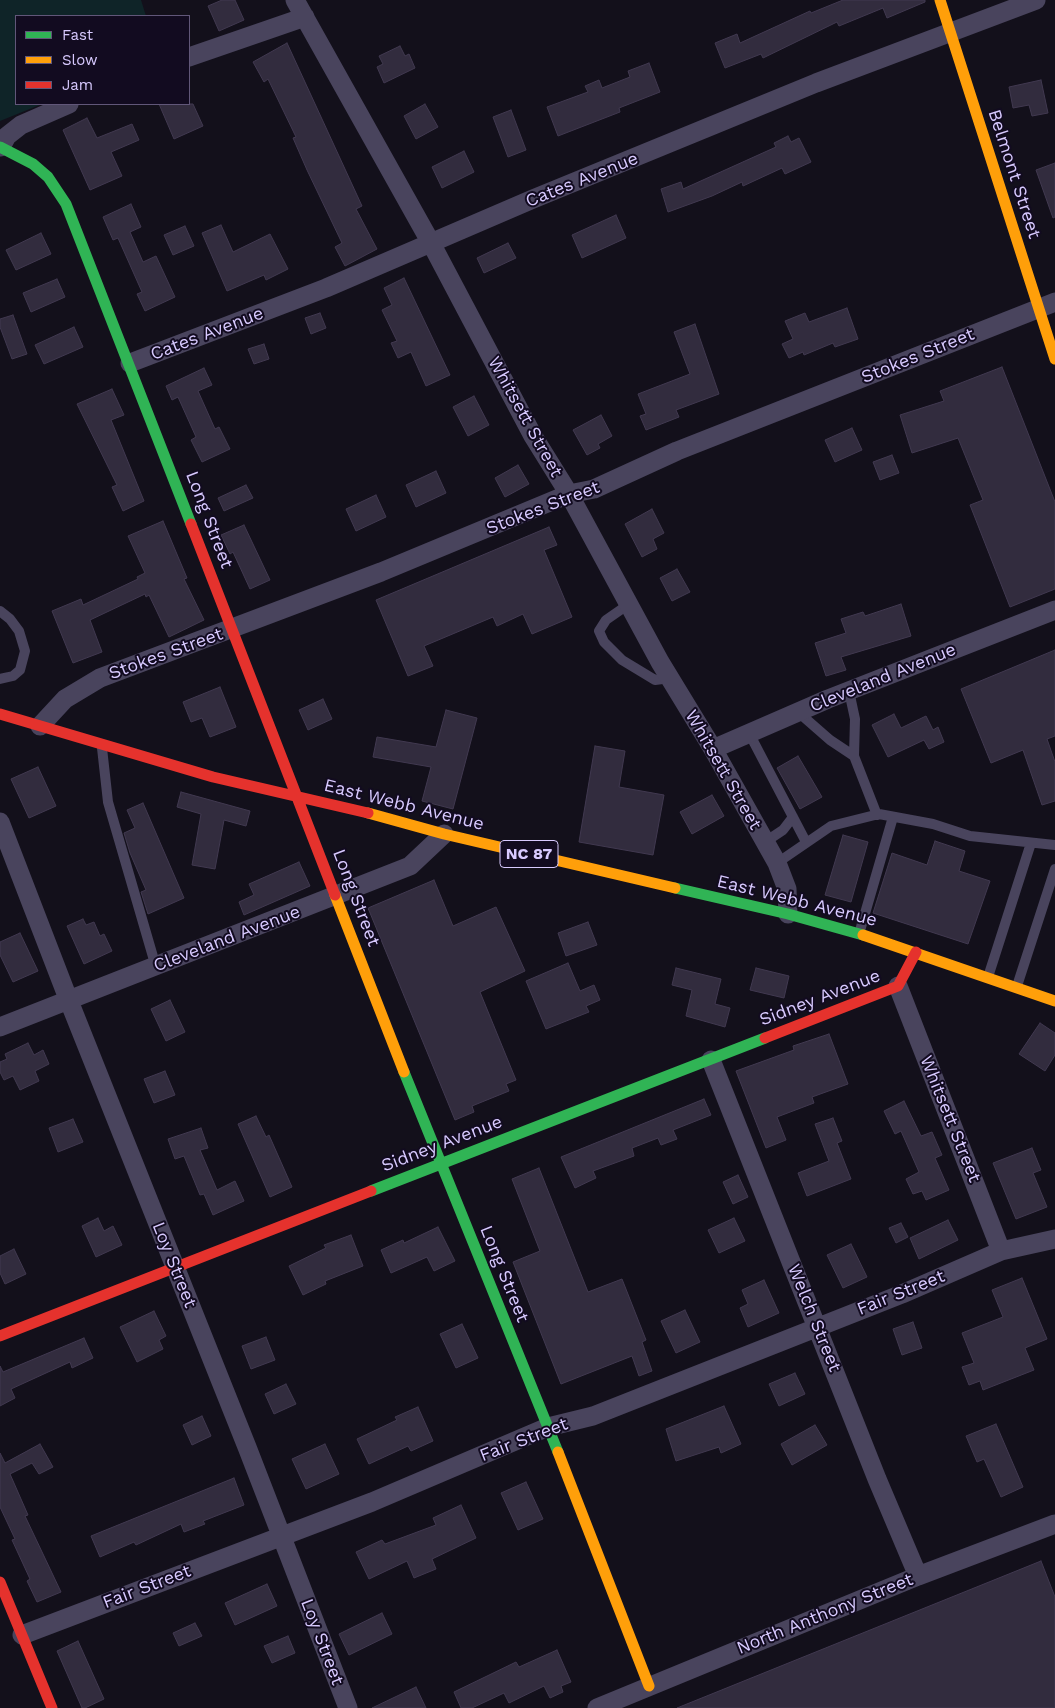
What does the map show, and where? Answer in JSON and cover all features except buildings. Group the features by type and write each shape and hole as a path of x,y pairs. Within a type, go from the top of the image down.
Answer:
{"main road":[{"name":"Belmont Street","path":"940,0 1046,306 1055,358"},
{"name":"Long Street","path":"0,147 33,164 55,186 66,204 130,363 440,1164 548,1427 649,1686"},
{"name":"East Webb Avenue","path":"0,714 213,776 382,816 444,834 788,914 916,952 1055,1001"},
{"path":"898,986 916,952"},
{"name":"Sidney Avenue","path":"0,1336 898,986"},
{"path":"0,1582 52,1708"}],"street":[{"name":"Whitsett Street","path":"295,0 431,243 533,436 568,494 670,678 777,863 787,889 788,914"},
{"name":"Cates Avenue","path":"130,363 326,288 816,83 1036,0"},
{"path":"190,57 305,17"},
{"path":"0,147 7,136 20,125 68,105"},
{"name":"Stokes Street","path":"40,726 65,699 100,678 381,572 568,494 594,489 677,451 1046,306"},
{"name":"Cleveland Avenue","path":"712,749 849,691 1055,610"},
{"name":"Loy Street","path":"0,822 348,1708"},
{"name":"Cleveland Avenue","path":"0,1028 410,866 444,834"},
{"name":"Whitsett Street","path":"898,986 1001,1251"},
{"name":"Welch Street","path":"711,1060 918,1576"},
{"name":"Fair Street","path":"22,1635 372,1502 548,1427 593,1416 902,1294 1001,1251 1055,1239"},
{"name":"North Anthony Street","path":"597,1708 918,1576 1055,1524"}],"lane":[{"path":"629,604 606,620 599,631 604,642 622,660 655,680 670,678"},
{"path":"0,611 10,619 19,631 25,651 20,670 14,676 0,679"},
{"path":"849,691 855,719 854,756 877,814"},
{"path":"798,712 830,740 854,756"},
{"path":"749,733 806,842"},
{"path":"102,744 108,802 156,967"},
{"path":"777,863 830,826 877,814 933,824 970,836 1055,845"},
{"path":"765,842 783,830 793,817"},
{"path":"859,934 893,817"},
{"path":"988,977 1030,843"},
{"path":"1016,986 1055,869"}],"green space":[{"path":"0,0 141,0 146,15 15,15 15,105 40,105 0,121"}],"traffic: fast":[{"path":"0,147 33,164 48,177 66,204 191,524"},
{"path":"675,888 788,914 863,935"},
{"path":"371,1191 765,1038"},
{"path":"404,1072 558,1452"}],"traffic: slow":[{"path":"940,0 1055,359"},
{"path":"368,813 444,834 675,888"},
{"path":"335,895 404,1072"},
{"path":"863,935 1055,1001"},
{"path":"558,1452 649,1686"}],"traffic: jam":[{"path":"191,524 335,895"},
{"path":"0,714 213,777 368,813"},
{"path":"765,1038 898,986 916,952"},
{"path":"0,1336 371,1191"},
{"path":"0,1582 52,1708"}]}
